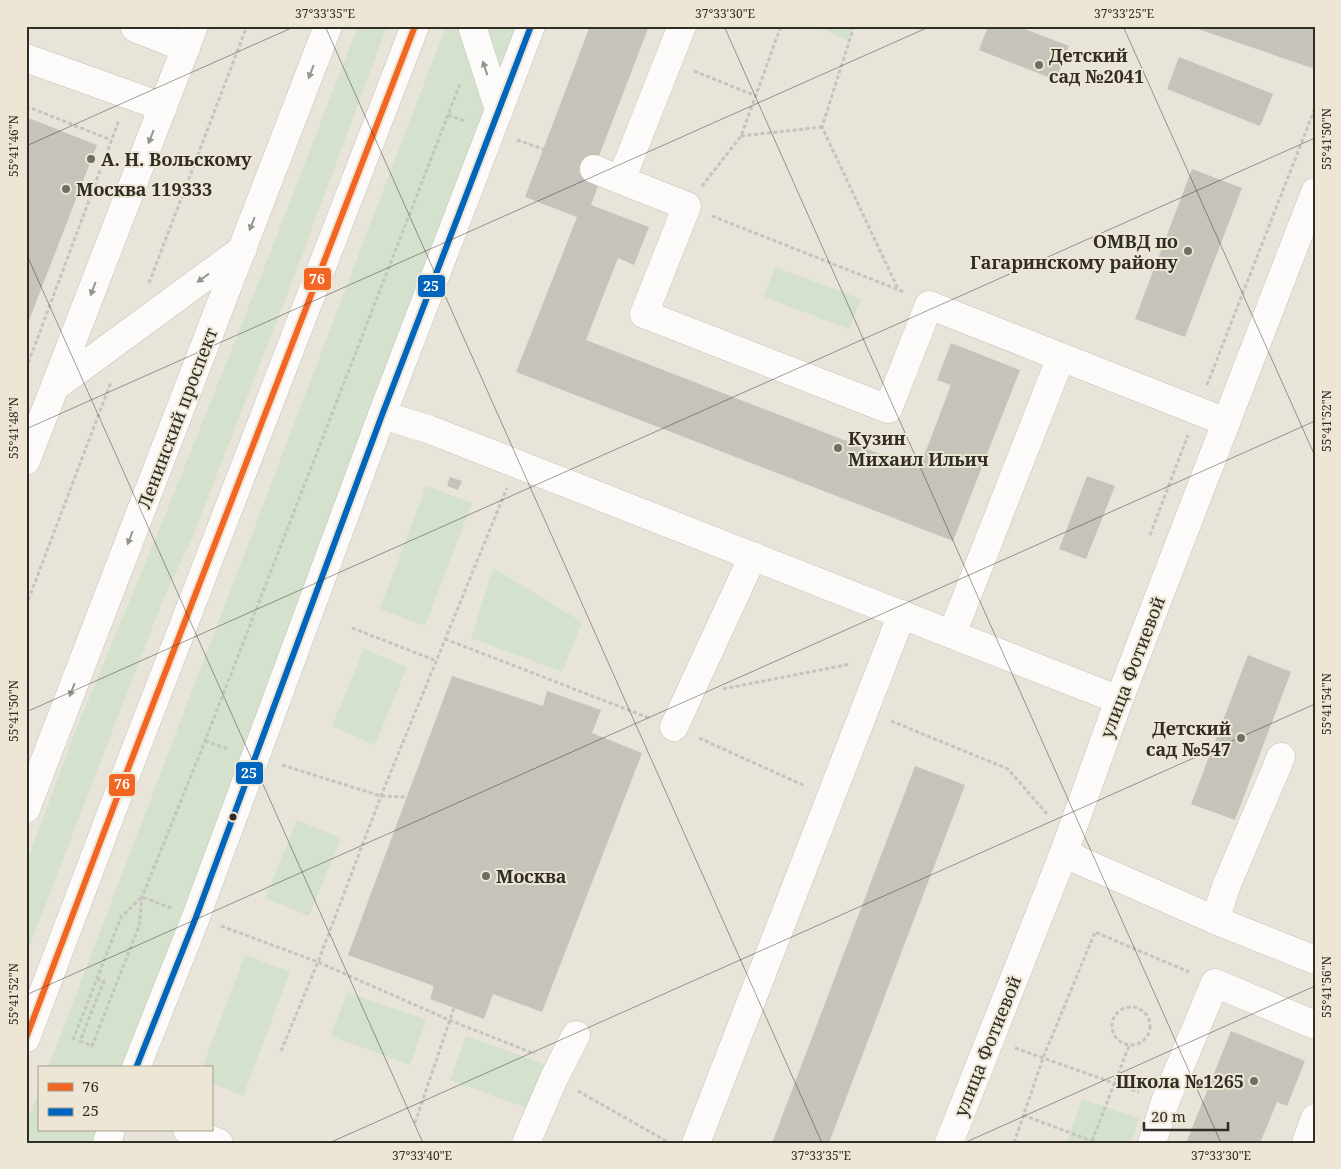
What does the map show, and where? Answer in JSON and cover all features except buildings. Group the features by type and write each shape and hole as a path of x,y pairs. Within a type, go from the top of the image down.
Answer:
{"street":[{"name":"Ленинский проспект","path":"26,809 328,26"},
{"path":"26,1038 129,765 415,26"},
{"path":"137,1066 196,917 382,416 531,26"},
{"path":"621,180 682,26"},
{"path":"26,461 190,37 134,28"},
{"path":"474,34 498,110"},
{"path":"26,58 163,107"},
{"path":"594,170 686,206 644,314 888,409 929,305 1226,422"},
{"name":"улица Фотиевой","path":"949,1143 1063,855 1119,700 1315,192"},
{"path":"55,387 242,249"},
{"path":"952,634 1061,357"},
{"path":"382,416 428,429 1119,700"},
{"path":"674,728 753,556"},
{"path":"696,1143 902,614"},
{"path":"1215,920 1227,884 1281,757"},
{"path":"1063,855 1215,920 1315,960"},
{"path":"1152,1143 1165,1102 1214,983 1315,1025"},
{"path":"526,1143 548,1067 576,1035"},
{"path":"1306,1143 1315,1118"},
{"path":"192,1132 218,1143"}],"path":[{"path":"781,26 742,136 686,206 898,289 929,305"},
{"path":"854,26 822,127 898,289"},
{"path":"97,979 104,982 80,1041 92,1046 139,926 142,897 205,741 474,34"},
{"path":"668,60 756,96"},
{"path":"26,369 129,94"},
{"path":"26,106 111,140"},
{"path":"742,136 822,127"},
{"path":"531,145 543,149"},
{"path":"281,1051 318,962 381,796 517,464"},
{"path":"352,628 436,661"},
{"path":"445,639 674,728 831,797"},
{"path":"688,696 885,658"},
{"path":"865,710 1008,769 1047,814"},
{"path":"205,741 254,758 299,769 381,796 406,797"},
{"path":"142,897 318,962 449,1020 548,1067 669,1143"},
{"path":"73,1040 122,917 142,897"},
{"path":"1014,1143 1043,1058 1094,932 1214,983"},
{"path":"1133,1007 1141,1010 1147,1016 1150,1024 1149,1033 1145,1040 1129,1046 1115,1038 1111,1029 1112,1022 1117,1013 1126,1008 1133,1007"},
{"path":"415,1122 454,1008"},
{"path":"1092,1141 1129,1046"},
{"path":"1022,1051 1165,1102"},
{"path":"1024,1115 1098,1143"}],"green space":[{"path":"358,26 387,26 295,274 192,538 163,600 26,955 26,864 77,727 160,528 269,256"},
{"path":"446,26 520,26 124,1066 49,1066"},
{"path":"816,26 854,26 848,41"},
{"path":"775,267 861,299 849,329 764,297"},
{"path":"426,486 472,503 425,626 380,609"},
{"path":"493,568 582,622 562,672 471,638"},
{"path":"364,649 407,667 375,745 332,726"},
{"path":"297,820 341,838 309,916 265,898"},
{"path":"245,955 290,972 243,1096 212,1083 212,1066 203,1066"},
{"path":"347,992 426,1020 410,1065 331,1036"},
{"path":"466,1036 545,1064 529,1109 450,1080"},
{"path":"38,1094 38,1132 98,1132 94,1143 26,1143 26,1124"},
{"path":"1082,1099 1139,1118 1131,1143 1067,1143"}],"transit line":[{"name":"76","path":"26,1038 415,26"},
{"name":"25","path":"137,1066 196,917 382,415 531,26"}],"place":[{"name":"Детский сад №2041","path":"1039,65"},
{"name":"А. Н. Вольскому","path":"91,159"},
{"name":"Москва 119333","path":"66,189"},
{"name":"ОМВД по Гагаринскому району","path":"1188,251"},
{"name":"Кузин Михаил Ильич","path":"838,448"},
{"name":"Детский сад №547","path":"1241,738"},
{"name":"Москва","path":"486,876"},
{"name":"Школа №1265","path":"1254,1081"}]}
